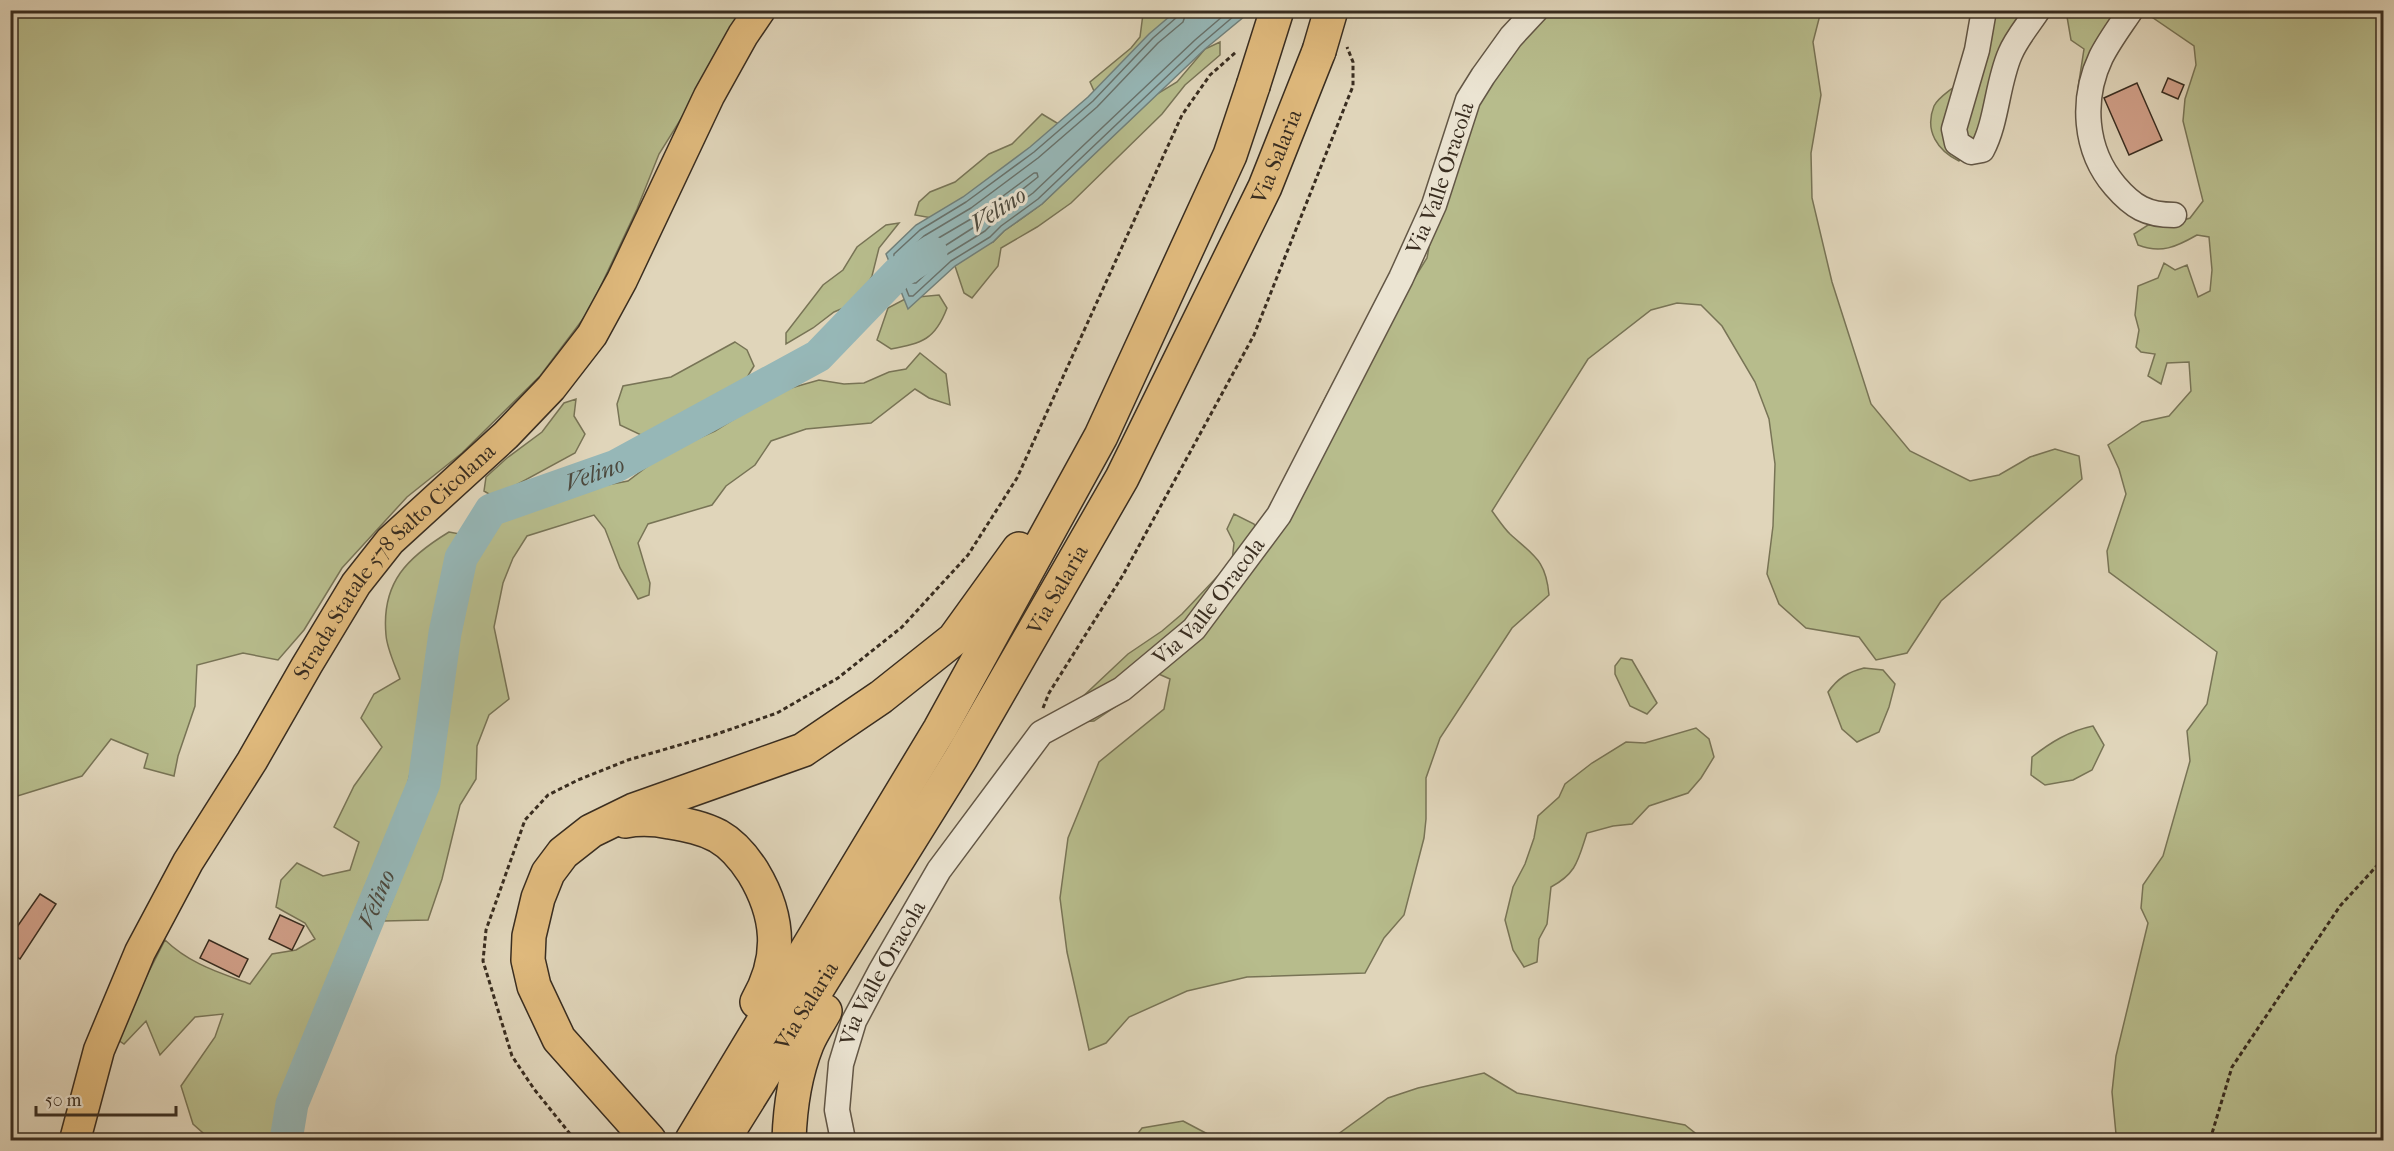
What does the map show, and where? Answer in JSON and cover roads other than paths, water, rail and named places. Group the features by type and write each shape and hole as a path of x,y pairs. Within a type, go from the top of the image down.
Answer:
{"highway":[{"name":"Via Salaria","path":"693,1140 940,729 1101,436 1230,156 1277,10"},
{"name":"Via Salaria","path":"723,1140 961,758 1122,478 1332,47 1331,10"},
{"path":"649,1140 559,1040 534,986 528,960 529,936 548,873 563,854 591,831 634,810 803,750 890,690 954,639 1101,436"},
{"path":"789,1140 792,1105 807,1043 961,758"},
{"path":"609,824 635,819 654,819 697,826 720,837 742,855 771,909 775,935 773,960 766,986 680,1140"}],"main road":[{"name":"Strada Statale 578 Salto Cicolana","path":"75,1140 99,1050 140,952 188,862 252,761 313,654 356,584 390,541 506,435 551,388 592,335 622,280 709,96 743,35 760,10"}],"street":[{"name":"Via Valle Oracola","path":"843,1140 837,1110 841,1064 854,1021 939,870 1041,734 1122,689 1194,629 1279,515 1406,267 1434,205 1468,100 1511,37 1536,10"},
{"path":"1984,10 1977,50 1954,129 1957,142 1971,152 1982,150 1989,136 1993,111 2010,54 2038,10"},
{"path":"2131,10 2101,57 2092,84 2087,116 2092,144 2103,172 2127,200 2154,215 2174,215"}],"water":[{"path":"1176,11 1251,11 1205,49 1042,204 1004,231 993,242 955,266 908,309 886,254 916,225 963,197 1030,147 1088,97 1149,34"}],"waterway":[{"name":"Velino","path":"286,1140 292,1104 424,783 445,633 461,558 491,510 616,466 818,356 898,273 931,252"}]}
